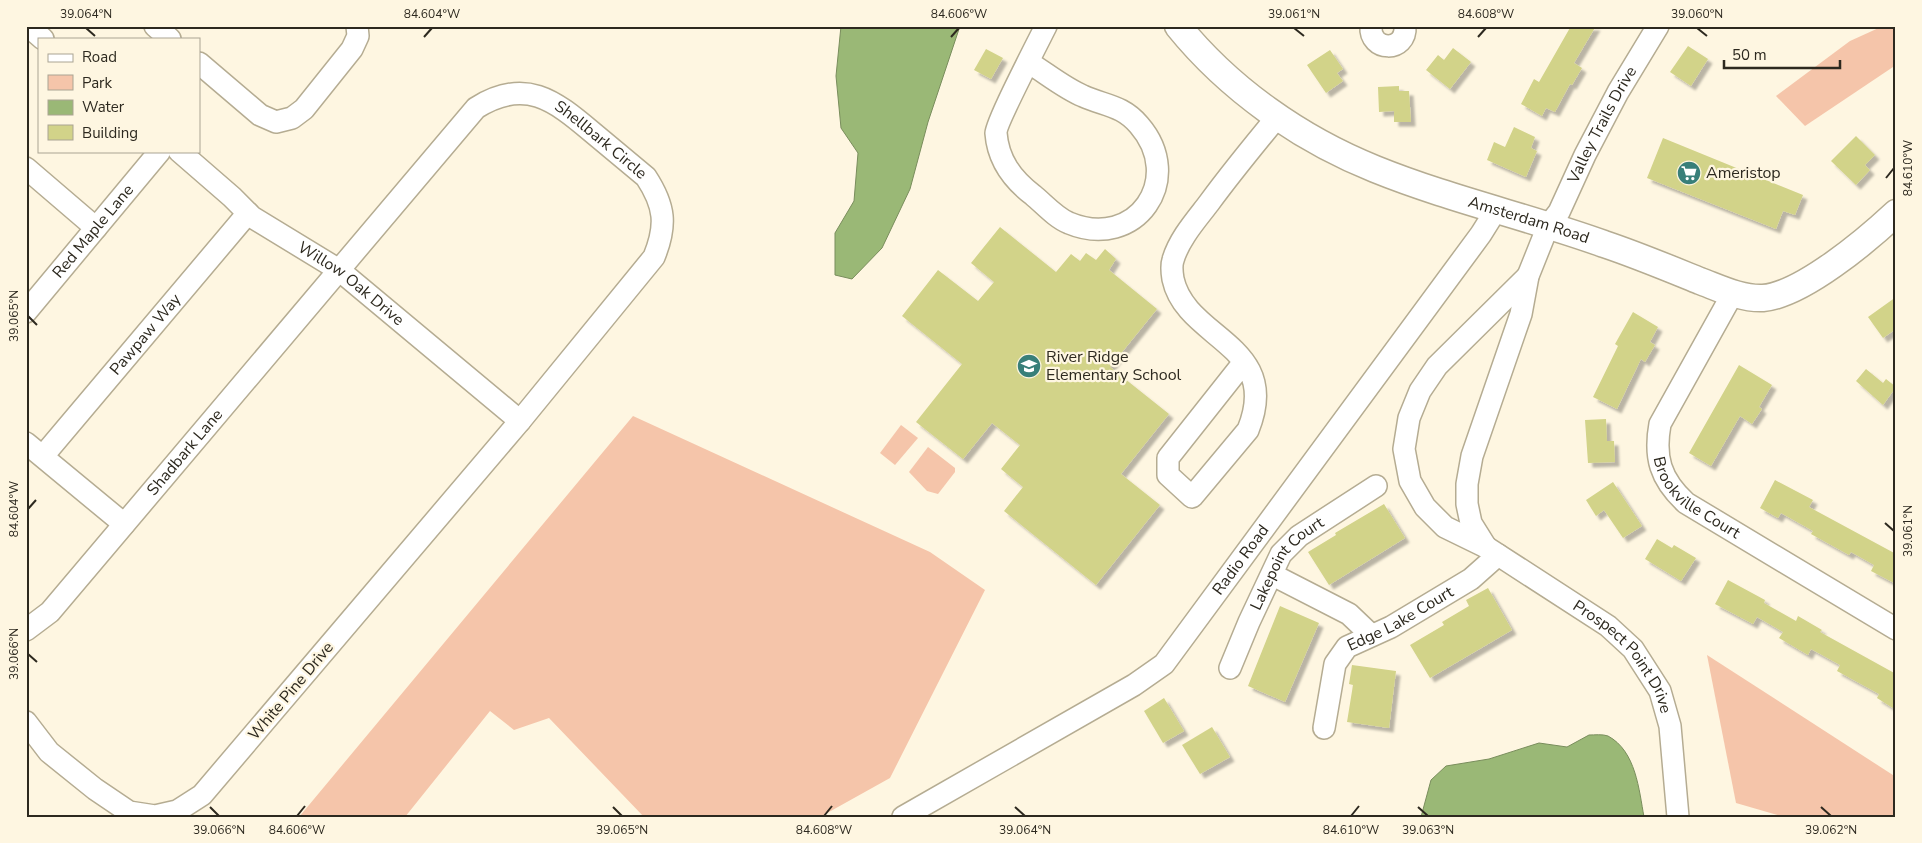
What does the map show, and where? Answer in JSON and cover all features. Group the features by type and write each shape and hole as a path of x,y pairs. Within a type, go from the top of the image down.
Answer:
{"main road":[{"name":"Amsterdam Road","path":"1178,26 1212,64 1278,116 1308,136 1375,169 1492,209 1605,244 1733,293 1764,298 1806,282 1874,234 1896,213"}],"street":[{"path":"28,26 42,38"},
{"path":"155,26 169,38"},
{"path":"200,64 260,115 276,122 292,118 304,110 352,49 358,36 357,26"},
{"path":"1028,62 1083,96 1121,108 1139,125 1151,142 1158,166 1155,192 1141,213 1123,226 1096,229 1068,223 1015,181 1000,157 996,130 1028,62 1046,26"},
{"path":"1371,26 1374,40 1379,44 1390,47 1400,43 1404,38 1406,26"},
{"name":"Valley Trails Drive","path":"1548,226 1559,212 1585,155 1618,92 1658,26"},
{"name":"Shellbark Circle","path":"339,270 476,108 488,100 516,94 543,97 566,110 646,177 659,203 663,216 663,230 654,257 520,421"},
{"path":"1244,362 1168,458 1168,474 1192,497 1240,442 1254,416 1256,391 1244,362 1235,349 1193,315 1181,299 1175,286 1173,261 1194,222 1278,116"},
{"name":"Red Maple Lane","path":"26,312 159,152"},
{"name":"Willow Oak Drive","path":"179,152 248,213 339,270 520,421"},
{"path":"26,168 96,228"},
{"name":"Radio Road","path":"902,817 1134,686 1164,664 1480,234 1491,218 1492,209"},
{"name":"Pawpaw Way","path":"43,456 248,213"},
{"name":"Prospect Point Drive","path":"1492,551 1471,523 1467,504 1467,484 1475,448 1521,314 1528,276 1548,226"},
{"name":"Shadbark Lane","path":"26,630 50,612 339,270"},
{"name":"Prospect Point Drive","path":"1528,276 1437,366 1420,391 1409,418 1404,449 1410,481 1425,507 1445,527 1492,551 1608,626 1633,649 1649,671 1660,691 1670,726 1678,817"},
{"name":"Brookville Court","path":"1733,293 1660,424 1657,442 1661,470 1675,493 1686,503 1896,629"},
{"name":"White Pine Drive","path":"26,722 49,752 94,789 129,812 155,816 177,811 202,795 520,421"},
{"path":"26,442 124,524"},
{"name":"Lakepoint Court","path":"1230,668 1281,554 1299,536 1376,486"},
{"name":"Edge Lake Court","path":"1324,728 1335,664 1346,647 1370,634 1391,626 1470,579 1492,551"},
{"path":"1273,575 1348,614 1370,634"}],"green space":[{"path":"1883,26 1896,26 1896,65 1805,126 1776,96 1850,41"},
{"path":"633,416 930,552 985,590 890,778 820,817 644,817 549,718 514,730 490,711 405,817 299,817"},
{"path":"901,425 918,438 895,465 880,453"},
{"path":"928,447 955,468 955,472 938,494 927,491 909,472"},
{"path":"1707,655 1896,777 1896,817 1784,817 1736,803"}],"water":[{"path":"841,26 960,26 928,122 910,189 882,248 852,279 835,275 835,233 854,201 858,153 841,128 836,76"},
{"path":"1589,735 1608,736 1625,751 1635,772 1644,817 1421,817 1431,780 1446,766 1489,759 1539,743 1567,747"}],"building":[{"path":"1571,26 1596,26 1574,63 1582,68 1572,85 1570,84 1555,112 1546,108 1542,116 1521,104 1534,79 1539,82"},
{"path":"1688,46 1708,59 1691,86 1670,72"},
{"path":"1453,48 1471,62 1450,89 1426,70 1438,55 1444,60"},
{"path":"986,49 1003,58 991,79 974,70"},
{"path":"1330,50 1343,69 1337,73 1343,81 1326,93 1307,65"},
{"path":"1399,86 1399,91 1409,91 1411,122 1394,122 1394,111 1379,112 1378,87"},
{"path":"1514,127 1535,137 1531,148 1537,151 1526,177 1487,160 1494,142 1505,147"},
{"path":"1856,136 1875,155 1865,165 1870,170 1856,185 1831,161"},
{"path":"1663,138 1803,195 1795,215 1783,211 1776,229 1647,178"},
{"name":"River Ridge Elementary School","path":"1000,227 1056,272 1071,254 1080,261 1086,253 1096,260 1105,249 1116,259 1109,270 1157,309 1110,367 1169,414 1121,474 1160,505 1096,585 1004,511 1023,487 1001,469 1020,445 992,423 963,459 916,422 962,364 902,316 938,270 978,301 994,282 971,263"},
{"path":"1896,297 1896,329 1883,338 1868,317"},
{"path":"1633,312 1658,327 1650,342 1655,345 1645,362 1641,359 1617,409 1593,397 1618,346 1615,344"},
{"path":"1739,365 1772,385 1759,407 1762,409 1752,424 1740,416 1711,466 1689,453"},
{"path":"1866,369 1883,383 1886,379 1896,387 1883,405 1856,381"},
{"path":"1606,419 1607,441 1614,441 1615,462 1588,463 1585,420"},
{"path":"1775,480 1813,500 1809,507 1896,554 1896,584 1871,571 1874,565 1851,552 1849,555 1811,534 1813,531 1781,513 1778,518 1760,508"},
{"path":"1613,482 1642,526 1623,538 1604,510 1596,516 1586,500"},
{"path":"1384,504 1405,538 1329,585 1308,552 1336,535 1335,533"},
{"path":"1657,539 1672,548 1674,545 1696,558 1681,581 1645,559"},
{"path":"1728,580 1765,600 1764,603 1796,621 1798,616 1822,630 1820,632 1896,674 1896,710 1877,698 1879,694 1837,671 1840,665 1811,649 1808,655 1779,638 1783,632 1757,617 1753,624 1715,604"},
{"path":"1488,588 1512,630 1430,678 1410,645 1444,625 1442,622 1469,606 1466,600"},
{"path":"1280,606 1319,623 1285,702 1248,686"},
{"path":"1352,665 1396,671 1389,728 1347,722 1353,685 1349,684"},
{"path":"1164,698 1184,731 1163,743 1144,711"},
{"path":"1212,727 1230,757 1200,774 1182,745"}],"place":[{"name":"Ameristop","path":"1689,173"},
{"name":"River Ridge Elementary School","path":"1029,366"}]}
